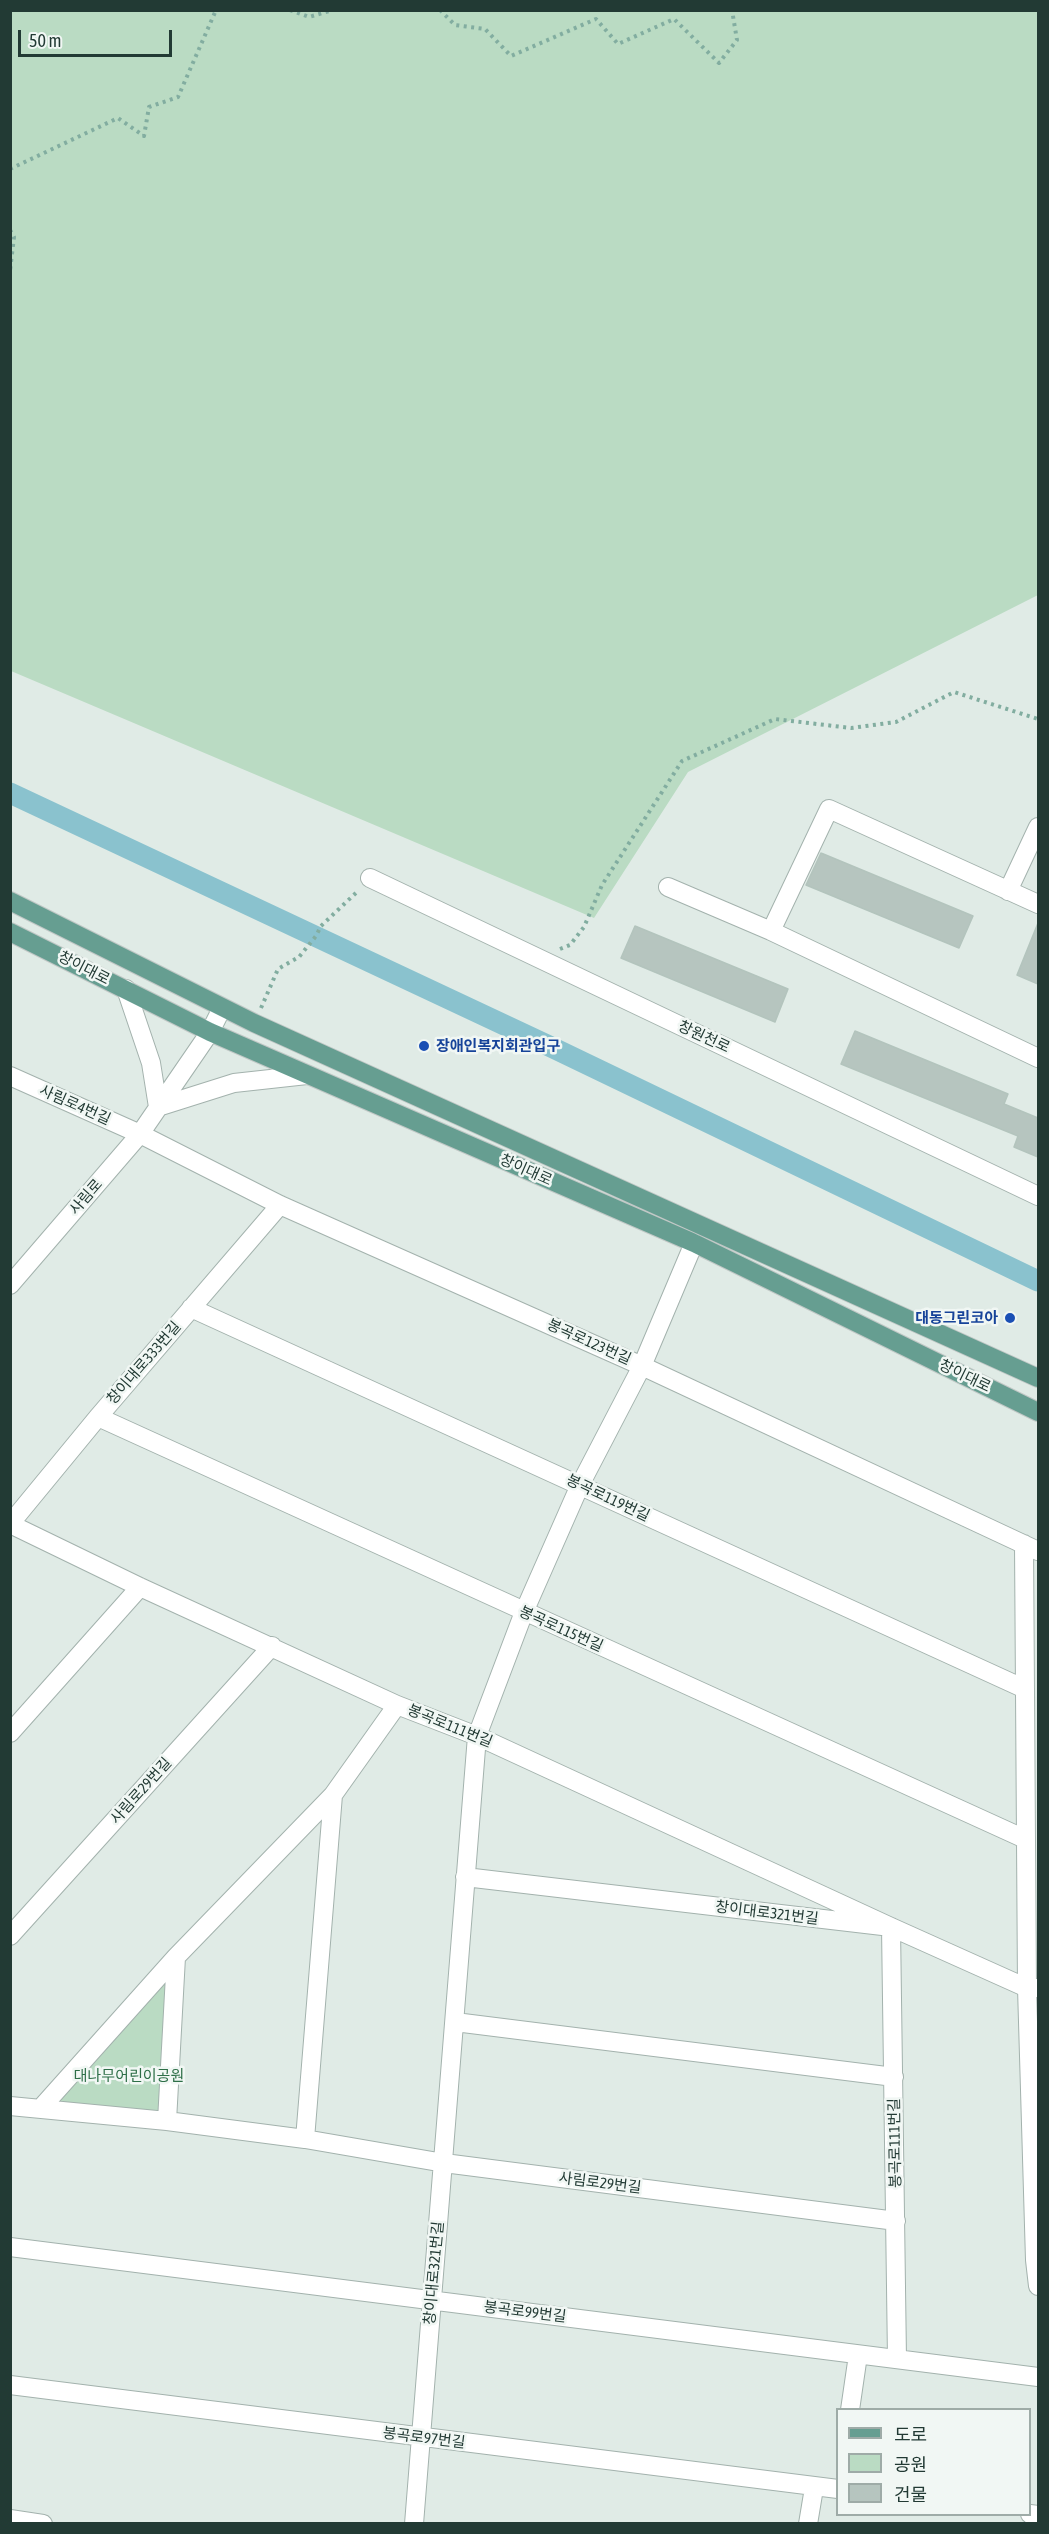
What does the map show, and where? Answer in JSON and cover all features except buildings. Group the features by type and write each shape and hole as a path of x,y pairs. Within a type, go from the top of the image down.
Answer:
{"main road":[{"name":"창이대로","path":"10,901 222,1008 1038,1378"},
{"name":"창이대로","path":"10,932 210,1032 694,1243 1038,1413"}],"street":[{"path":"771,931 829,809 1038,904"},
{"path":"1008,891 1038,827"},
{"name":"창원천로","path":"370,878 1038,1196"},
{"path":"668,887 771,931 1038,1058"},
{"path":"126,989 151,1063 158,1107 234,1083 307,1075"},
{"name":"사림로","path":"10,1285 140,1134 210,1032 222,1008"},
{"name":"사림로4번길","path":"10,1076 140,1134"},
{"name":"봉곡로123번길","path":"140,1134 280,1205 642,1366 1031,1547"},
{"name":"창이대로333번길","path":"10,1524 98,1417 280,1205"},
{"name":"창이대로321번길","path":"414,2523 477,1736 524,1612 580,1485 642,1366 694,1243"},
{"name":"봉곡로119번길","path":"192,1308 1025,1689"},
{"name":"봉곡로115번길","path":"98,1417 1025,1839"},
{"name":"봉곡로111번길","path":"10,1524 140,1587 398,1705 477,1736 891,1927 1033,1988"},
{"path":"1031,1547 1025,1689 1025,1839 1033,1988 1035,2260 1038,2286"},
{"path":"10,1733 140,1587"},
{"name":"사림로29번길","path":"10,1936 272,1646"},
{"path":"41,2108 176,1957 333,1795 398,1705"},
{"path":"305,2139 333,1795"},
{"name":"창이대로321번길","path":"465,1877 891,1927"},
{"name":"봉곡로111번길","path":"891,1927 897,2359"},
{"path":"168,2121 176,1957"},
{"path":"454,2022 894,2077"},
{"name":"사림로29번길","path":"10,2106 20,2109 41,2108 168,2121 305,2139 444,2163 896,2221"},
{"name":"봉곡로99번길","path":"10,2247 1038,2377"},
{"path":"850,2408 858,2355"},
{"name":"봉곡로97번길","path":"10,2385 836,2489"},
{"path":"807,2523 814,2488"},
{"path":"10,2519 44,2523"}],"path":[{"path":"10,169 118,118 144,136 149,107 178,97 216,10"},
{"path":"290,10 309,17 333,10"},
{"path":"440,10 454,25 485,28 511,56 596,19 618,44 674,19 719,63 737,40 732,10"},
{"path":"10,230 14,237 10,271"},
{"path":"537,957 570,945 584,927 602,885 682,761 775,719 851,728 896,722 954,692 1038,719"},
{"path":"278,969 299,957 321,926 349,900"}],"green space":[{"path":"10,11 1038,11 1038,595 688,772 594,918 11,671"},
{"name":"대나무어린이공원","path":"169,1974 164,2116 56,2104"}],"waterway":[{"path":"10,793 547,1045 1038,1281"}],"place":[{"name":"장애인복지회관입구","path":"424,1046"},
{"name":"대동그린코아","path":"1010,1318"}]}
